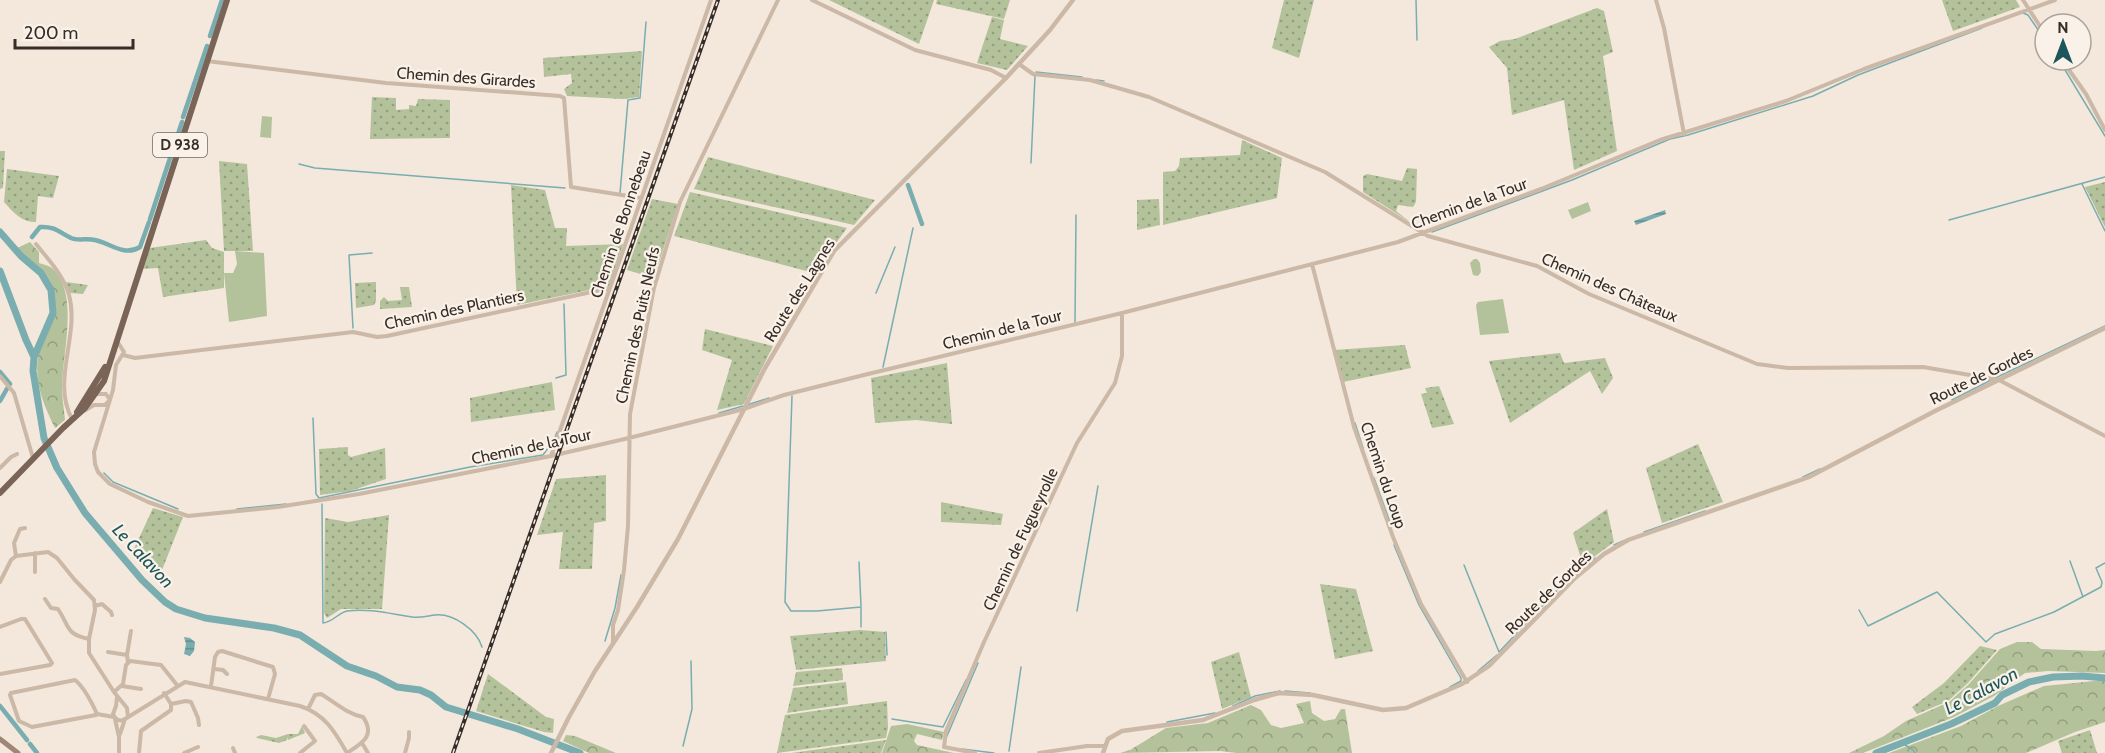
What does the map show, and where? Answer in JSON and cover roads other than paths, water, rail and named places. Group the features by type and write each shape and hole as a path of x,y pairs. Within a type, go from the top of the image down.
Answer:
{"main road":[{"name":"D 938","path":"72,419 81,413 94,395 110,363 227,0"},
{"name":"D 938","path":"0,491 72,419 99,380 116,343"},
{"path":"0,741 12,753"},
{"path":"0,741 18,753"}],"street":[{"name":"Chemin de Bonnebeau","path":"551,456 711,0"},
{"name":"Chemin des Puits Neufs","path":"614,643 613,625 621,593 628,526 630,414 654,288 680,202 778,0"},
{"path":"812,0 898,44 991,70 1006,78"},
{"name":"Route des Lagnes","path":"551,753 595,671 678,539 773,353 834,251 1006,78 1050,30 1073,0"},
{"path":"1656,0 1664,28 1684,134"},
{"path":"2023,0 2033,16"},
{"name":"Chemin de la Tour","path":"123,355 116,365 113,390 94,452 98,472 110,484 188,516 278,507 359,494 629,438 746,409 809,389 1122,313 1398,242 1542,189 1660,140 1786,101 1864,69 2055,0"},
{"name":"Chemin des Girardes","path":"207,61 386,83 560,96 564,98 571,187 641,198"},
{"name":"Chemin des Châteaux","path":"1019,64 1028,72 1037,75 1090,80 1149,97 1325,172 1422,232 1448,242 1537,266 1589,294 1757,364 1788,368 1923,367 2000,380 2105,436"},
{"path":"2070,72 2086,94 2105,130"},
{"path":"36,244 63,281 69,294 70,327 64,386 67,410 72,419"},
{"name":"Chemin du Loup","path":"1312,264 1354,427 1393,537 1421,604 1467,682"},
{"name":"Chemin des Plantiers","path":"123,355 135,358 353,332 377,337 387,336 610,288"},
{"name":"Chemin de Fugueyrolle","path":"975,753 944,747 946,731 984,642 1077,443 1115,383 1122,356 1122,313"},
{"name":"Route de Gordes","path":"1104,746 1112,736 1122,731 1203,720 1271,695 1296,693 1359,706 1396,711 1406,708 1467,682 1494,662 1551,600 1580,573 1604,554 1628,540 1809,477 2105,328"},
{"path":"116,343 123,349 123,355"},
{"path":"81,413 94,405 110,400 103,387 110,363"},
{"path":"0,376 14,393 34,457"},
{"path":"82,405 94,395 99,380"},
{"path":"94,395 106,394 113,390"},
{"path":"94,395 107,413"},
{"path":"0,468 17,454"},
{"path":"16,556 14,543 20,529 25,528"},
{"path":"0,582 11,560 16,556 48,552 54,555 92,596 95,606 89,652 117,697 126,707 127,718 119,737"},
{"path":"34,572 35,553"},
{"path":"45,599 51,608 58,609 69,632 89,639"},
{"path":"95,606 102,604 112,615"},
{"path":"0,627 25,619 52,663 0,674"},
{"path":"114,692 122,686 128,662 131,631"},
{"path":"211,686 215,657 218,652 222,651 270,665 275,674 268,699"},
{"path":"108,652 127,655"},
{"path":"128,662 161,665 177,685"},
{"path":"215,669 223,670 227,674"},
{"path":"117,697 117,706 113,710 99,714 94,717 27,726 19,721 10,695 13,692 75,680 99,714 119,721 177,685 190,682 308,709 332,727 347,753 365,739 369,728 363,717 349,714 321,694 315,695 308,709"},
{"path":"122,686 141,689"},
{"path":"139,753 141,731 171,710 171,704 164,693"},
{"path":"171,704 191,702 199,725"},
{"path":"117,706 141,709"},
{"path":"113,710 119,737 119,753"},
{"path":"300,753 315,741 304,726"},
{"path":"405,753 410,738 409,732"},
{"path":"362,743 368,753"},
{"path":"1039,753 1087,746 1104,746 1103,753"},
{"path":"184,753 198,747"},
{"path":"233,748 235,753"}],"water":[{"path":"1665,210 1666,214 1636,225 1634,221"},
{"path":"184,637 195,642 194,651 190,656 184,654 186,644"}],"waterway":[{"path":"210,36 222,0"},
{"path":"1416,0 1417,40"},
{"path":"2023,13 2028,15 2033,22"},
{"path":"620,193 628,100 640,98 646,22"},
{"path":"1432,232 1572,180 1670,139 1813,96 1858,75 1982,28"},
{"path":"183,117 207,46"},
{"path":"1036,72 1082,77"},
{"path":"2066,72 2105,136"},
{"path":"1031,163 1035,76"},
{"path":"1096,80 1104,81"},
{"path":"176,140 182,122"},
{"path":"150,219 175,143"},
{"path":"299,164 315,168 565,188"},
{"path":"1949,220 2105,177"},
{"path":"2082,184 2105,231"},
{"path":"908,185 922,224"},
{"path":"1075,322 1076,215"},
{"path":"32,237 40,227 49,227 74,239 95,240 128,251 140,247 149,222"},
{"path":"883,367 913,228"},
{"name":"Le Calavon","path":"0,232 21,256 41,273 51,290 53,313 34,357 33,371 44,438 57,468 85,513 142,580 165,602 176,609 205,618 274,628 300,635 347,666 376,676 397,687 420,690 431,695 446,707 518,729 580,753"},
{"path":"876,293 895,247"},
{"path":"353,328 349,255 372,253"},
{"path":"0,271 34,357"},
{"path":"556,378 566,375 564,304"},
{"path":"1995,378 2105,326"},
{"path":"0,372 10,384"},
{"path":"1952,400 1991,380"},
{"path":"0,401 8,387"},
{"path":"792,396 785,602 791,611 861,607 861,627"},
{"path":"747,405 769,398"},
{"path":"719,413 743,406"},
{"path":"313,418 316,494 319,498 470,467 543,455 557,432"},
{"path":"1355,423 1363,448"},
{"path":"1803,477 1820,469"},
{"path":"104,473 113,482 178,509"},
{"path":"1374,478 1391,525"},
{"path":"1077,611 1098,486"},
{"path":"237,509 286,504"},
{"path":"322,504 323,623 344,612 355,610 415,617 442,615 470,629 482,647"},
{"path":"1644,532 1705,511"},
{"path":"1614,545 1623,541"},
{"path":"1394,545 1419,605 1461,678 1461,681 1450,687"},
{"path":"1500,651 1560,587 1595,558"},
{"path":"2070,561 2083,597"},
{"path":"859,562 861,606"},
{"path":"1859,610 1868,626 1937,592 1986,642 1995,634 2054,612 2101,587 2102,582 2096,568 2105,563"},
{"path":"1464,565 1499,652"},
{"path":"605,641 615,608 621,575"},
{"path":"886,632 887,655"},
{"path":"1478,671 1497,655"},
{"path":"683,746 692,709 691,661"},
{"path":"947,736 978,663"},
{"path":"1009,751 1021,667"},
{"name":"Le Calavon","path":"1876,753 1951,724 1995,703 2002,695 2029,682 2053,677 2105,678"},
{"path":"892,719 943,727 966,680"},
{"path":"1233,706 1255,696 1280,691"},
{"path":"1285,691 1310,693"},
{"path":"0,706 27,740"},
{"path":"1167,722 1215,713"},
{"path":"1902,743 1915,753"},
{"path":"30,744 37,753"},
{"path":"962,749 994,753"}],"railway":[{"path":"453,753 718,0"}]}
